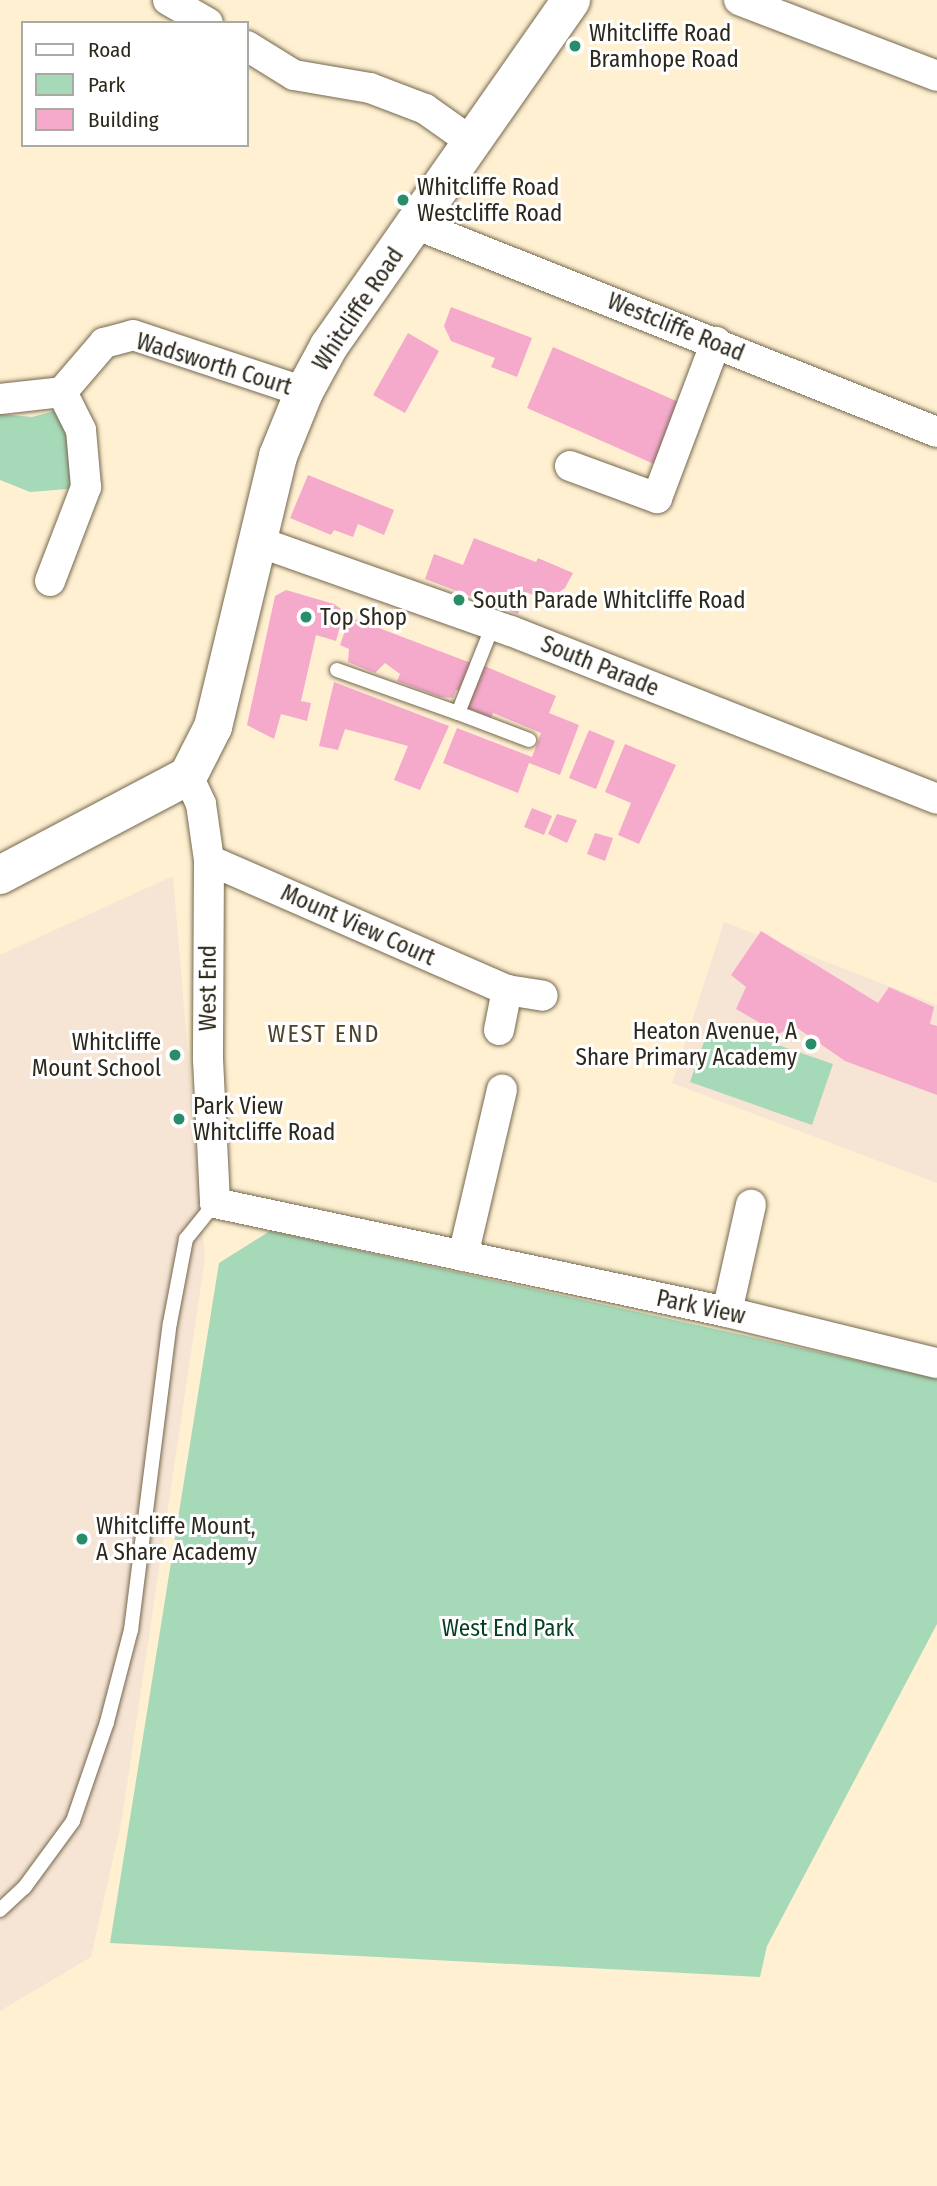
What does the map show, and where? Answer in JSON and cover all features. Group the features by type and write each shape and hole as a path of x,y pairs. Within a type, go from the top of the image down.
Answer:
{"main road":[{"name":"Whitcliffe Road","path":"188,776 213,727 278,456 304,392 329,345 571,0"},
{"path":"0,875 188,776"}],"street":[{"path":"168,0 203,13"},
{"path":"739,0 937,76"},
{"path":"248,47 294,75 370,88 425,109 473,143"},
{"name":"Westcliffe Road","path":"415,224 937,432"},
{"name":"Wadsworth Court","path":"62,392 104,343 132,335 304,392"},
{"path":"570,466 657,498 716,342"},
{"path":"0,399 62,392 81,430 86,486 50,581"},
{"name":"South Parade","path":"259,542 493,625 937,799"},
{"name":"West End","path":"188,776 201,804 209,860 208,1059 215,1203"},
{"name":"Mount View Court","path":"209,860 506,990 543,996"},
{"path":"499,1030 506,990"},
{"path":"463,1256 502,1090"},
{"name":"Park View","path":"215,1203 727,1312 937,1363"},
{"path":"727,1312 751,1205"}],"lane":[{"path":"458,713 493,625"},
{"path":"337,670 529,740"},
{"path":"0,1910 24,1888 74,1821 107,1722 131,1630 170,1323 186,1239 215,1203"}],"shaded area":[{"name":"Whitcliffe Mount, A Share Academy","path":"173,876 205,1258 122,1819 91,1957 0,2011 0,955"},
{"name":"Heaton Avenue, A Share Primary Academy","path":"724,922 937,1005 937,1183 672,1083"}],"green space":[{"path":"62,409 77,469 68,489 30,492 0,480 0,414 32,417"},
{"path":"711,1022 833,1064 812,1125 690,1082"},
{"name":"West End Park","path":"270,1231 937,1378 937,1624 767,1946 760,1977 110,1943 219,1263"}],"building":[{"path":"451,307 532,338 517,377 491,367 495,358 451,341 444,326"},
{"path":"408,333 439,351 405,413 373,395"},
{"path":"553,347 681,403 654,464 527,408"},
{"path":"308,475 394,510 384,535 358,524 353,537 334,530 331,535 290,518"},
{"path":"474,538 536,562 538,558 573,573 565,588 547,601 526,592 518,614 425,579 434,554 463,565"},
{"path":"286,590 334,604 344,611 336,641 316,635 301,701 311,703 307,721 281,714 274,739 247,725 275,596"},
{"path":"350,617 471,663 462,692 456,690 453,698 440,697 397,681 400,674 385,663 375,673 348,662 349,649 340,645"},
{"path":"482,665 556,696 549,713 579,725 560,775 529,763 518,793 443,763 457,728 532,757 541,733 493,713 491,718 465,707"},
{"path":"334,682 449,726 420,790 394,780 408,746 345,729 338,750 319,746"},
{"path":"589,730 615,741 596,789 569,778"},
{"path":"625,744 676,765 639,844 618,835 631,803 605,792"},
{"path":"532,808 552,816 544,835 524,827"},
{"path":"557,814 577,820 567,843 548,834"},
{"path":"595,833 613,838 605,861 587,854"},
{"path":"761,931 878,1003 889,987 934,1007 930,1024 937,1026 937,1095 845,1061 793,1025 779,1034 736,1009 746,987 731,975"}],"place":[{"name":"Whitcliffe Road Bramhope Road","path":"575,46"},
{"name":"Whitcliffe Road Westcliffe Road","path":"403,200"},
{"name":"South Parade Whitcliffe Road","path":"459,600"},
{"name":"Top Shop","path":"306,617"},
{"name":"Heaton Avenue, A Share Primary Academy","path":"811,1044"},
{"name":"Whitcliffe Mount School","path":"175,1055"},
{"name":"Park View Whitcliffe Road","path":"179,1119"},
{"name":"Whitcliffe Mount, A Share Academy","path":"82,1539"}],"district":[{"name":"WEST END","path":"324,1035"}]}
